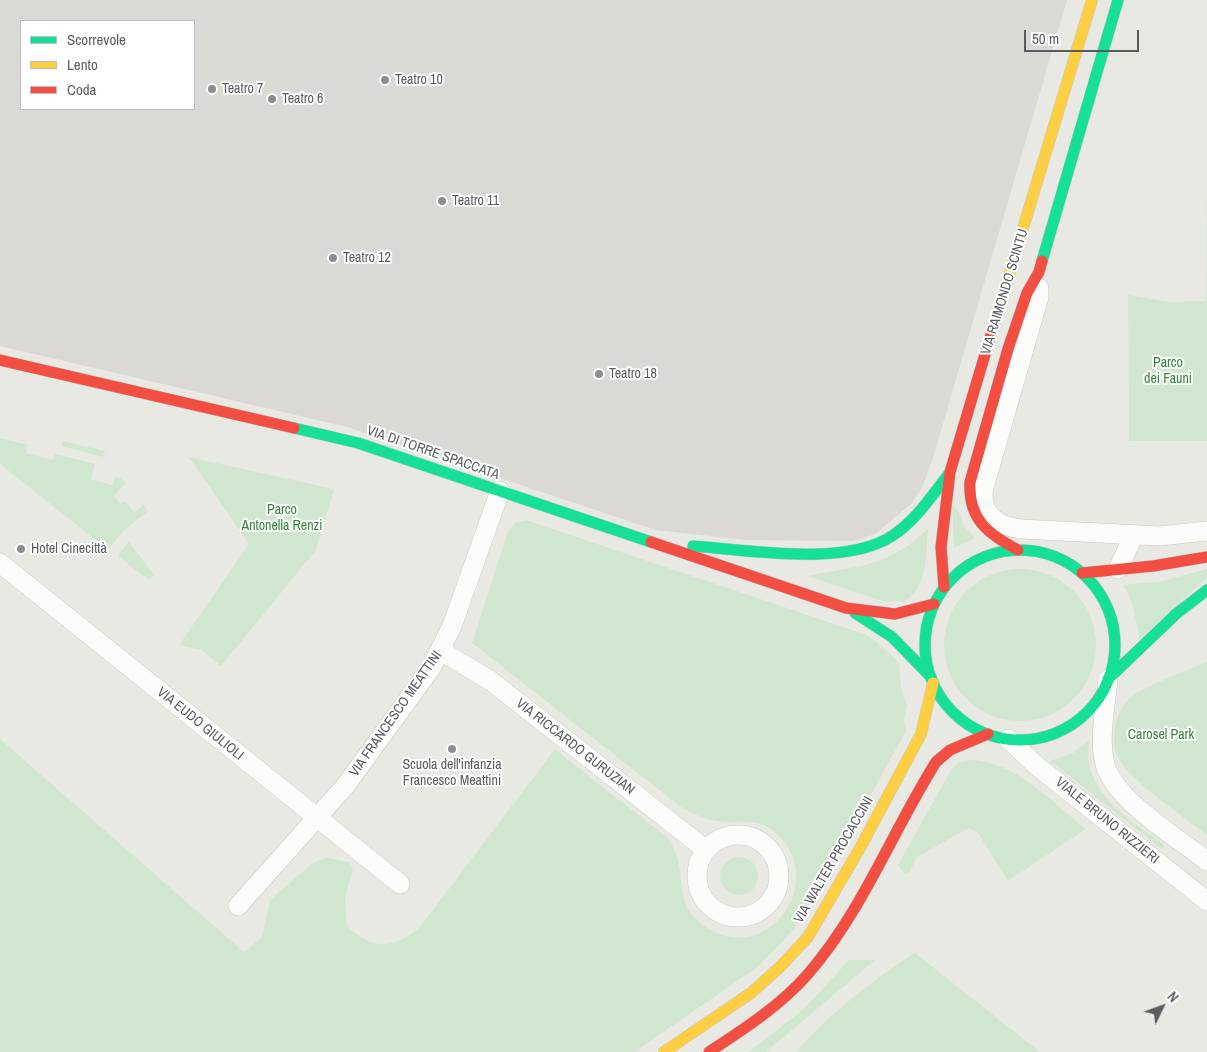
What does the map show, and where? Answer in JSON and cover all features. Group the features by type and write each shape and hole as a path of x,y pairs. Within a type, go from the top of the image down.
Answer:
{"street":[{"name":"VIA RAIMONDO SCINTU","path":"944,587 941,547 950,472 1092,0"},
{"name":"VIA RAIMONDO SCINTU","path":"1018,550 994,536 979,522 970,502 969,488 1008,349 1027,293 1039,272 1118,0"},
{"name":"VIA RAIMONDO SCINTU","path":"1039,272 1039,297 984,487 985,508 994,521 1007,527 1174,536 1207,531"},
{"name":"VIA DI TORRE SPACCATA","path":"0,360 324,434 500,491 846,608 889,614 910,611 934,604"},
{"path":"652,543 795,552 831,553 858,550 882,542 906,525 950,472"},
{"name":"VIA FRANCESCO MEATTINI","path":"238,906 357,771 441,651 452,626 500,491"},
{"path":"1118,569 1134,535"},
{"path":"1207,590 1176,614 1108,680 1092,707 1067,728 1036,738 1008,739 988,734 970,725 954,713 943,701 932,680 926,661 925,640 927,623 934,604 944,587 958,572 975,561 994,553 1018,550 1052,556 1082,573 1102,598 1112,624 1114,652 1108,680 1103,755 1111,779 1131,801 1207,861"},
{"path":"1082,573 1207,557"},
{"name":"VIA EUDO GIULIOLI","path":"0,563 400,884"},
{"name":"VIA DI TORRE SPACCATA","path":"846,608 892,637 932,680"},
{"name":"VIA RICCARDO GURUZIAN","path":"441,651 492,681 705,849"},
{"name":"VIA WALTER PROCACCINI","path":"664,1052 758,986 781,966 808,937 855,856 921,734 926,720 932,680"},
{"path":"709,1052 778,1003 807,975 854,909 936,762 950,750 988,734"},
{"name":"VIALE BRUNO RIZZIERI","path":"1008,739 1038,766 1207,901"},
{"path":"742,834 761,842 775,856 779,870 779,883 774,896 760,910 740,917 727,916 715,910 705,900 697,881 699,861 705,849 716,840 728,835 742,834"}],"shaded area":[{"path":"0,0 1067,0 933,458 922,488 911,504 875,534 854,541 747,540 655,530 347,427 0,346"}],"green space":[{"name":"Parco dei Fauni","path":"1207,176 1207,441 1129,441 1128,295 1170,302 1206,301"},
{"path":"0,438 28,445 26,453 53,460 55,454 95,464 91,479 112,485 116,475 126,483 114,496 120,504 125,501 134,512 143,505 148,511 123,531 108,550 0,464"},
{"path":"63,441 105,451 103,457 61,446"},
{"name":"Parco Antonella Renzi","path":"189,457 334,489 316,550 221,666 202,650 179,645 249,544"},
{"path":"952,506 958,510 964,526 975,538 954,548"},
{"path":"526,520 864,634 876,641 899,663 901,688 907,705 904,720 906,731 814,898 793,930 758,967 634,1052 0,1052 0,739 244,952 262,937 270,900 315,862 327,858 349,862 353,869 345,897 347,926 356,934 374,943 392,943 401,940 420,927 555,749 667,838 676,853 682,889 689,911 698,921 711,930 733,937 754,935 771,926 785,912 794,893 796,873 791,853 777,834 762,824 755,822 711,820 681,807 472,643 507,534 515,523"},
{"path":"928,529 926,559 922,579 912,596 904,602 882,601 807,576 858,567 885,558 913,542"},
{"path":"129,542 154,575 149,580 119,557 120,552"},
{"path":"1020,569 1049,575 1062,582 1073,592 1083,603 1090,616 1096,645 1090,674 1083,687 1073,698 1062,708 1049,715 1020,721 991,715 978,708 967,698 957,687 950,674 944,645 950,616 957,603 967,592 978,582 991,575"},
{"path":"1207,569 1207,577 1140,639 1132,603 1124,585 1162,581"},
{"name":"Carosel Park","path":"1207,662 1207,835 1150,792 1130,773 1118,756 1115,748 1114,731 1119,714 1128,700 1134,695 1154,684"},
{"path":"1089,741 1089,765 1101,791 1119,811 1162,843 1164,846 1162,849 1050,761 1073,753"},
{"path":"969,760 1001,767 1017,775 1032,784 1086,829 1008,881 978,833 969,828 917,857 910,872 904,873 898,865 951,770 958,763"},
{"path":"739,857 753,862 758,876 753,890 739,895 725,890 720,876 725,862"},
{"path":"915,953 1040,1052 796,1052 822,1024 852,998"},
{"path":"849,960 875,960 766,1052 748,1052 804,1009"}],"traffic: fast":[{"path":"1042,261 1118,0"},
{"path":"294,428 358,443 651,542"},
{"path":"693,546 767,553 823,554 849,551 872,545 892,536 908,523 948,475"},
{"path":"1020,550 1047,554 1073,566 1087,578 1099,592 1111,618 1115,645 1111,672 1099,698 1087,712 1073,724 1047,736 1020,740 993,736 967,724 953,712 941,698 929,672 925,645 929,618 941,592 953,578 967,566 993,554 1020,550"},
{"path":"1108,679 1176,614 1207,590"},
{"path":"855,613 892,637 931,677"}],"traffic: slow":[{"path":"992,331 1092,0"},
{"path":"664,1052 751,993 781,966 808,937 860,848 921,734 933,683"}],"traffic: jam":[{"path":"1018,550 989,531 976,516 970,495 970,482 1008,349 1027,293 1039,272 1042,261"},
{"path":"944,587 941,547 950,472 992,331"},
{"path":"0,360 294,428"},
{"path":"651,542 846,608 895,614 934,604"},
{"path":"1082,573 1153,566 1207,557"},
{"path":"709,1052 774,1007 808,974 845,925 936,762 950,750 988,734"}],"place":[{"name":"Teatro 10","path":"385,80"},
{"name":"Teatro 7","path":"212,89"},
{"name":"Teatro 6","path":"272,99"},
{"name":"Teatro 11","path":"442,201"},
{"name":"Teatro 12","path":"333,258"},
{"name":"Teatro 18","path":"599,374"},
{"name":"Hotel Cinecittà","path":"21,549"},
{"name":"Scuola dell'infanzia Francesco Meattini","path":"452,749"}]}
